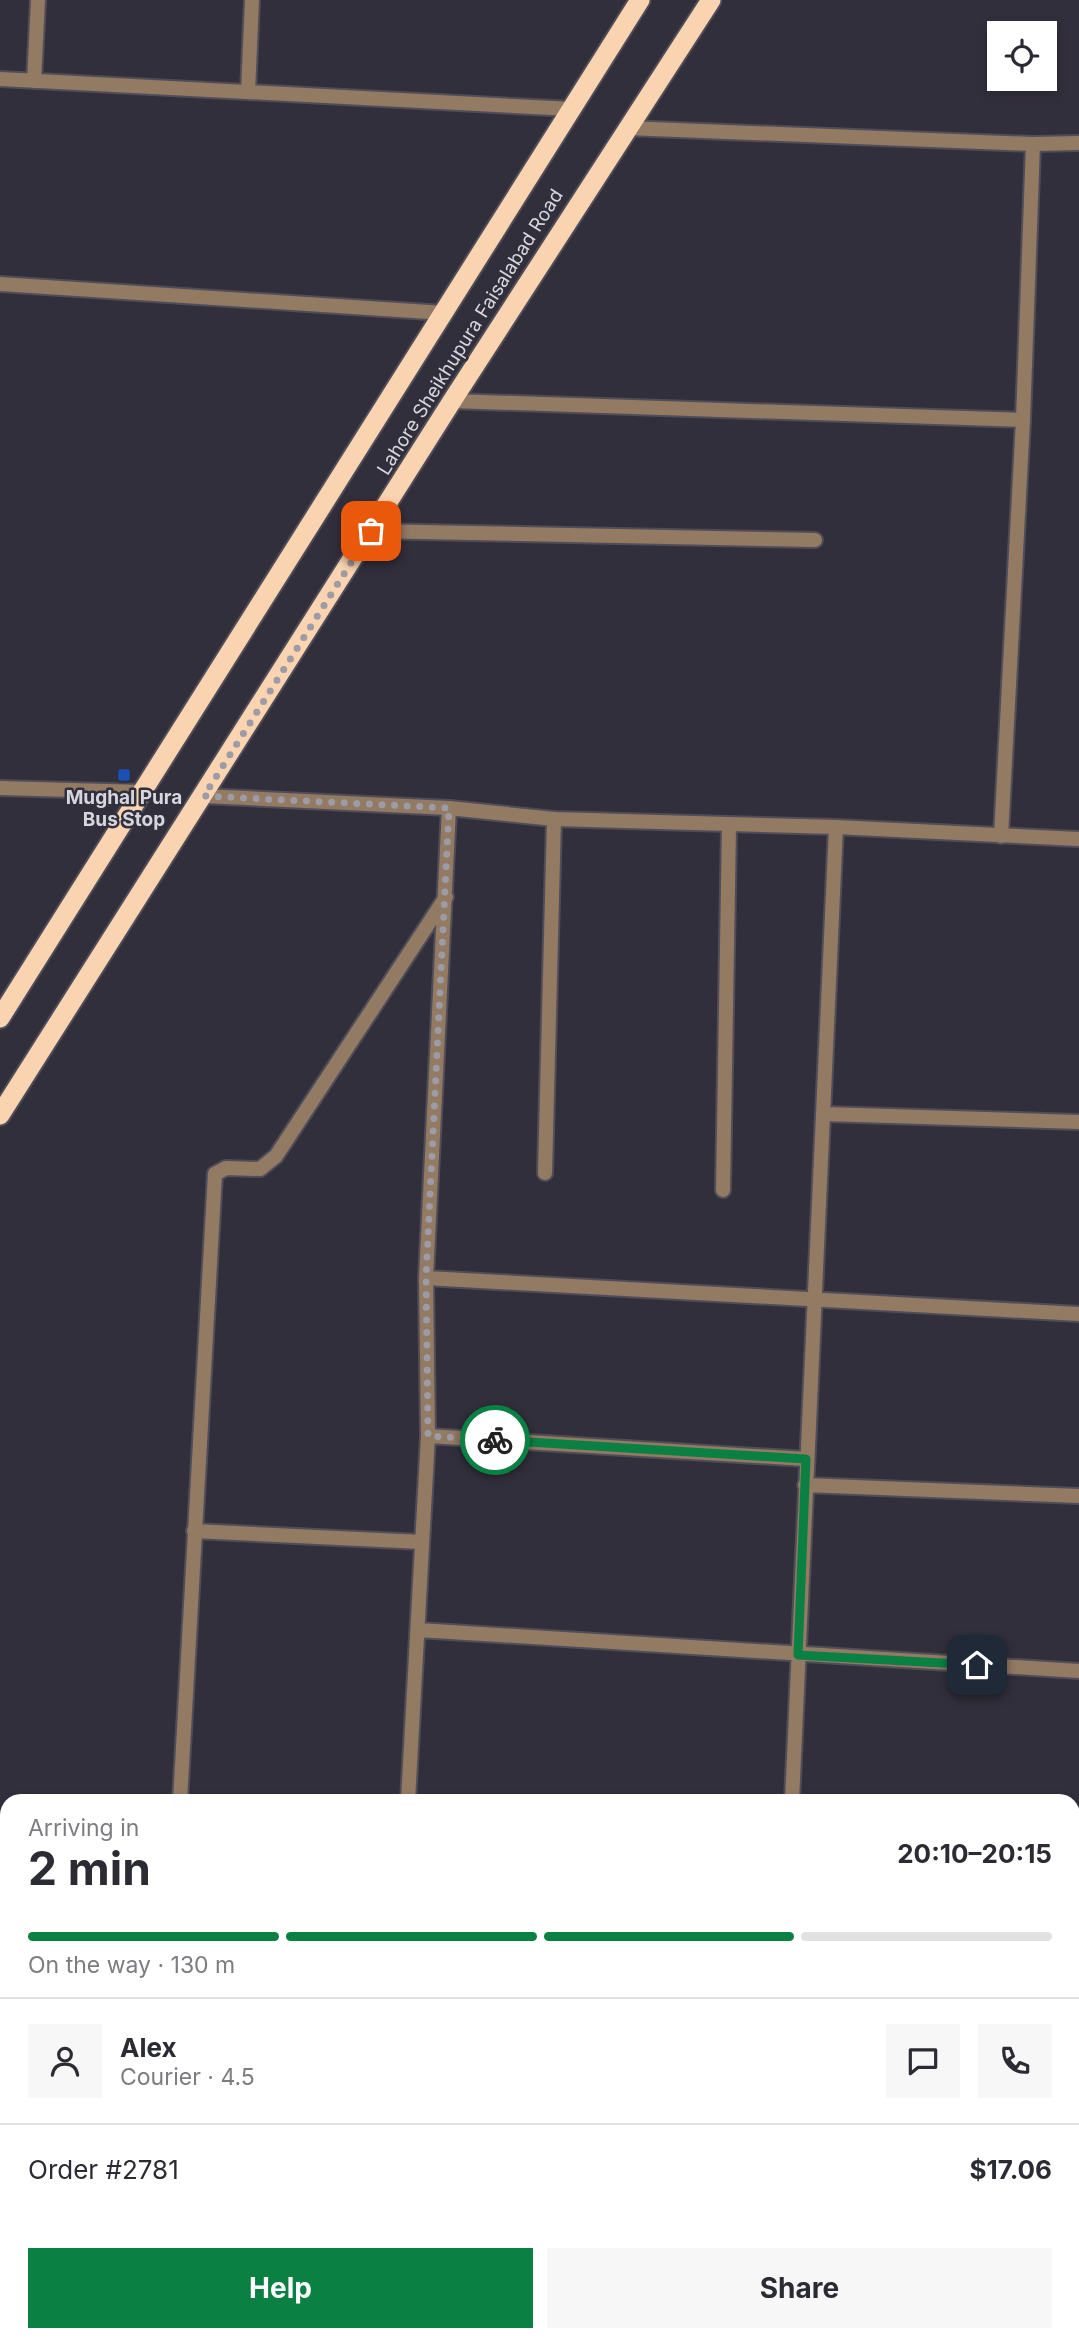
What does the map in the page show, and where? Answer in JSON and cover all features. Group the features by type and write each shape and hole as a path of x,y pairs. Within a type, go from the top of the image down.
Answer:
{"highway":[{"name":"Lahore Sheikhupura Faisalabad Road","path":"1,1014 640,0"},
{"name":"Lahore Sheikhupura Faisalabad Road","path":"0,1115 711,0"}],"street":[{"path":"34,81 38,0"},
{"path":"248,92 253,0"},
{"path":"0,79 572,109"},
{"path":"627,128 1033,144 1079,143"},
{"path":"1001,835 1023,420 1033,144"},
{"path":"0,285 444,313"},
{"path":"453,401 1023,420"},
{"path":"371,531 815,540"},
{"path":"0,788 143,792"},
{"path":"204,796 449,808 555,819 836,827 1079,839"},
{"path":"408,1794 428,1436 426,1278 449,808"},
{"path":"545,1173 555,819"},
{"path":"723,1190 729,825"},
{"path":"792,1794 804,1485 825,1114 836,827"},
{"path":"180,1794 215,1174 226,1168 260,1169 276,1156 446,897"},
{"path":"825,1114 1079,1122"},
{"path":"426,1278 1079,1314"},
{"path":"428,1436 806,1459"},
{"path":"804,1485 1079,1496"},
{"path":"194,1531 422,1542"},
{"path":"418,1630 1079,1671"}],"way so far":[{"path":"371,531 204,796 449,808 426,1278 428,1436 495,1440"}],"place":[{"name":"Mughal Pura Bus Stop","path":"124,775"}],"route":[{"path":"495,1440 806,1459 798,1655 977,1665"}]}
